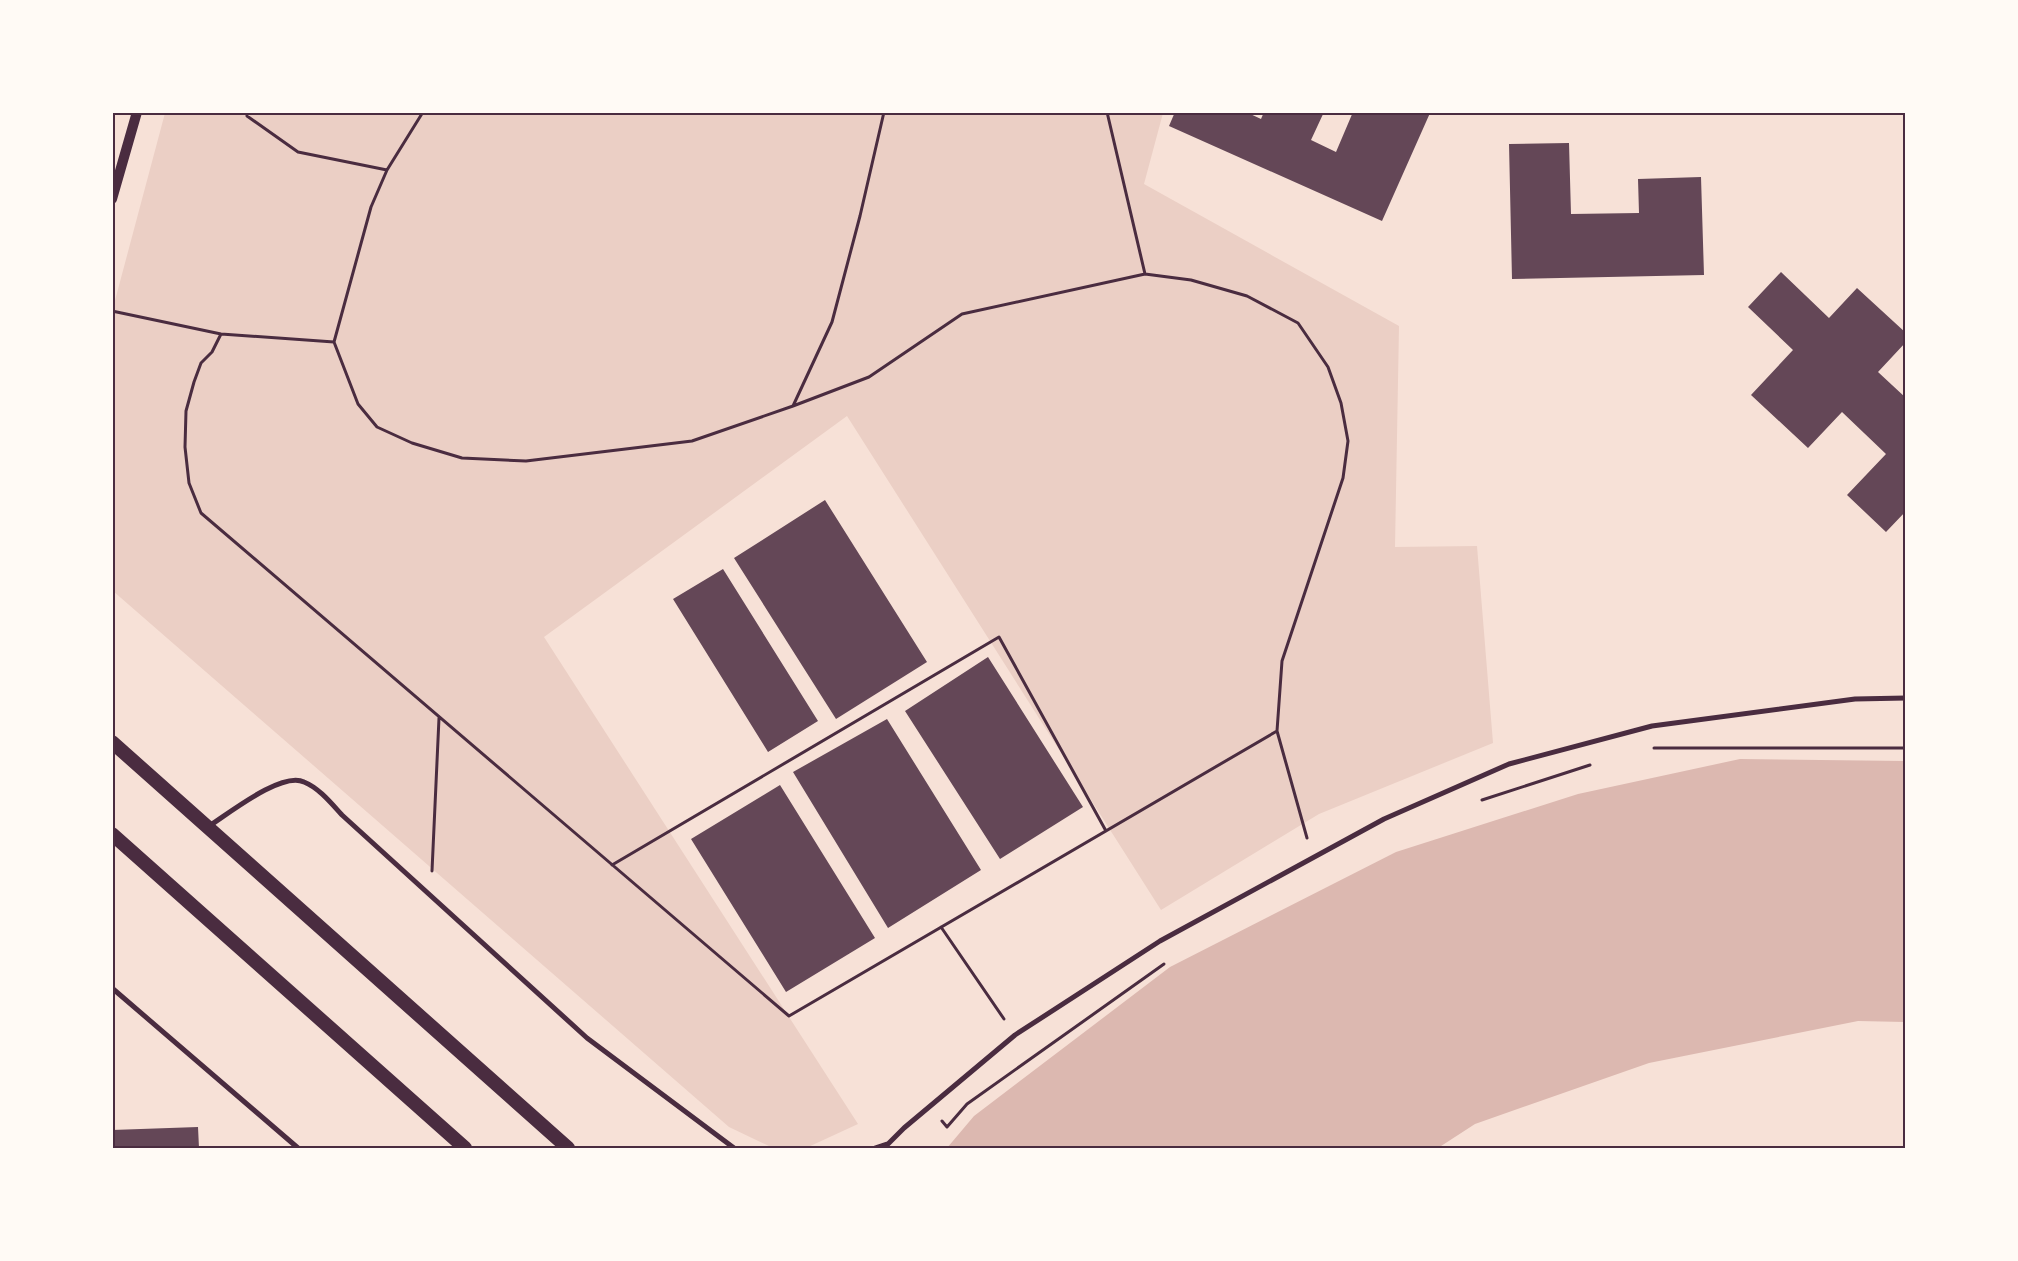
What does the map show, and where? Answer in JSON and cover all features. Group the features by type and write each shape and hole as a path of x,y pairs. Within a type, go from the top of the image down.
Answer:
{"highway":[{"path":"112,742 568,1148"},
{"path":"112,834 465,1148"}],"main road":[{"path":"112,199 136,112"}],"street":[{"path":"875,1148 886,1146 904,1128 1015,1035 1160,941 1384,819 1509,764 1652,726 1855,699 1906,698"},
{"path":"208,827 270,786 303,780 323,795 342,815 587,1038 734,1148"},
{"path":"112,988 298,1148"}],"path":[{"path":"247,112 247,116 298,152 387,170"},
{"path":"423,112 387,170 370,207 334,342 358,404 378,427 412,443 462,458 526,461 692,441 794,406 869,377 962,314 1145,274 1191,280 1248,296 1298,323 1328,367 1341,404 1348,441 1343,478 1282,661 1277,731 1312,858"},
{"path":"794,406 832,322 860,216 884,112"},
{"path":"1107,112 1145,274"},
{"path":"112,310 222,334 334,342"},
{"path":"222,334 212,352 202,363 194,382 186,411 185,447 189,483 202,513 789,1016 1277,731"},
{"path":"612,865 999,637 1106,831"},
{"path":"430,895 439,717"},
{"path":"1645,748 1906,748"},
{"path":"1477,801 1598,762"},
{"path":"941,927 1015,1035"},
{"path":"947,1127 967,1104 1167,962"}],"shaded area":[{"path":"165,113 1163,113 1144,184 1399,326 1395,547 1477,546 1493,743 1319,814 1161,910 847,416 544,637 858,1124 806,1148 769,1146 729,1127 113,591 113,308"},
{"path":"1740,759 1905,761 1905,1022 1858,1021 1649,1063 1475,1124 1438,1148 947,1148 974,1116 1170,967 1396,852 1578,794"}],"building":[{"path":"1175,112 1246,112 1261,119 1264,112 1324,112 1311,140 1336,152 1353,112 1430,113 1382,221 1169,126"},
{"path":"1569,143 1571,214 1639,213 1638,179 1701,177 1704,275 1512,279 1509,144"},
{"path":"1781,272 1829,318 1857,288 1906,333 1906,342 1878,372 1906,398 1906,511 1886,532 1847,495 1886,454 1842,412 1808,448 1751,395 1793,350 1748,307"},
{"path":"825,500 927,662 836,719 734,558"},
{"path":"723,569 818,721 768,752 673,599"},
{"path":"988,657 1083,807 1000,859 905,711"},
{"path":"887,719 981,870 888,928 793,772"},
{"path":"780,785 875,938 786,992 691,839"},
{"path":"198,1127 199,1148 112,1148 112,1130"}]}
